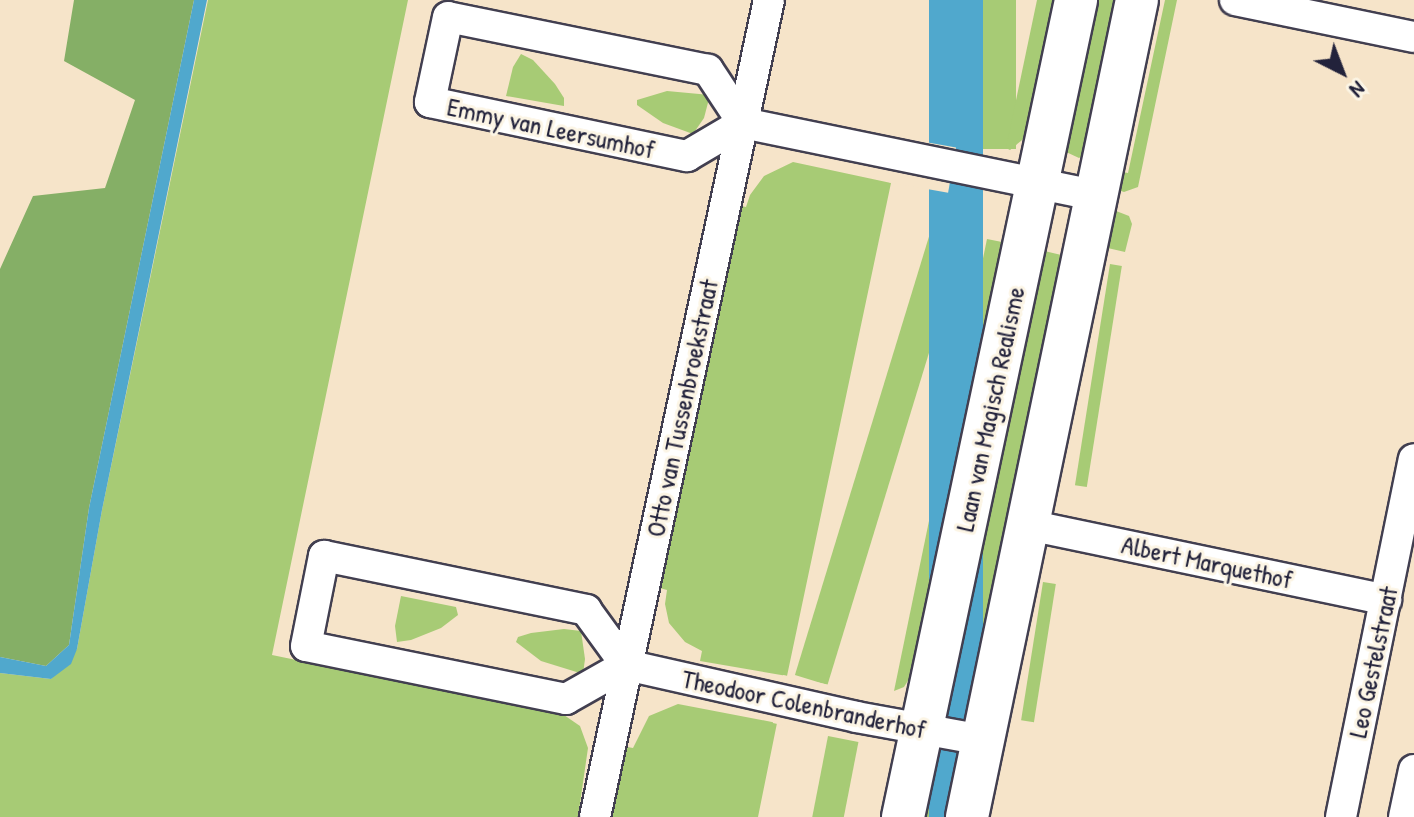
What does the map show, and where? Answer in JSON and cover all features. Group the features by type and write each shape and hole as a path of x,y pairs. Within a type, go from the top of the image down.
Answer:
{"main road":[{"name":"Laan van Magisch Realisme","path":"903,817 1076,0"},
{"path":"967,817 1137,0"}],"street":[{"name":"Otto van Tussenbroekstraat","path":"595,817 769,0"},
{"path":"1235,0 1414,37"},
{"name":"Emmy van Leersumhof","path":"490,12 708,70 743,123 687,156 430,102 448,17 490,12"},
{"path":"743,123 1095,195"},
{"name":"Leo Gestelstraat","path":"1341,817 1414,459"},
{"name":"Albert Marquethof","path":"1028,525 1386,600"},
{"path":"324,556 586,610 626,665 566,699 306,646 324,556"},
{"name":"Theodoor Colenbranderhof","path":"626,665 856,717 983,740"},
{"path":"1404,817 1414,770"}],"green space":[{"path":"74,0 194,0 89,508 69,645 46,666 0,657 0,269 33,196 105,188 135,100 64,61"},
{"path":"208,0 408,0 272,655 564,715 580,726 588,748 578,817 0,817 0,673 51,679 77,649 102,510"},
{"path":"983,0 1016,0 1016,149 983,149"},
{"path":"1037,0 1063,0 1033,131 1010,150 1006,148"},
{"path":"1087,0 1127,0 1087,153 1079,158 1064,151"},
{"path":"1165,0 1177,0 1138,187 1124,192 1112,188 1117,171 1128,173"},
{"path":"521,54 533,60 555,84 564,98 564,106 506,96 513,67"},
{"path":"667,91 710,95 704,118 693,134 663,123 637,105 637,100"},
{"path":"793,162 891,183 787,676 700,661 702,651 685,642 669,623 665,604 667,590 656,587 736,205 746,207 750,195 764,176"},
{"path":"942,194 975,204 827,685 795,675"},
{"path":"1111,209 1129,216 1132,224 1125,252 1099,246"},
{"path":"987,239 1012,244 921,660 904,687 894,691"},
{"path":"1036,249 1074,258 975,696 966,701 947,692"},
{"path":"1110,264 1122,266 1087,487 1075,485"},
{"path":"1043,582 1056,584 1034,722 1021,720"},
{"path":"401,596 456,607 458,615 441,628 397,642 395,626"},
{"path":"564,629 581,631 585,659 583,674 541,661 516,642 518,637 531,633"},
{"path":"678,704 777,723 758,817 610,817 622,746 633,748 649,716"},
{"path":"828,736 858,742 844,817 812,817"},
{"path":"921,796 958,804 956,817 917,817"}],"water":[{"path":"194,0 207,0 102,510 77,649 71,664 51,679 0,673 0,657 46,666 69,645 89,508"},
{"path":"929,0 983,0 983,817 929,817"}],"pier":[{"path":"897,137 956,147 948,193 889,182"},
{"path":"783,675 843,688 832,736 773,723"}]}
